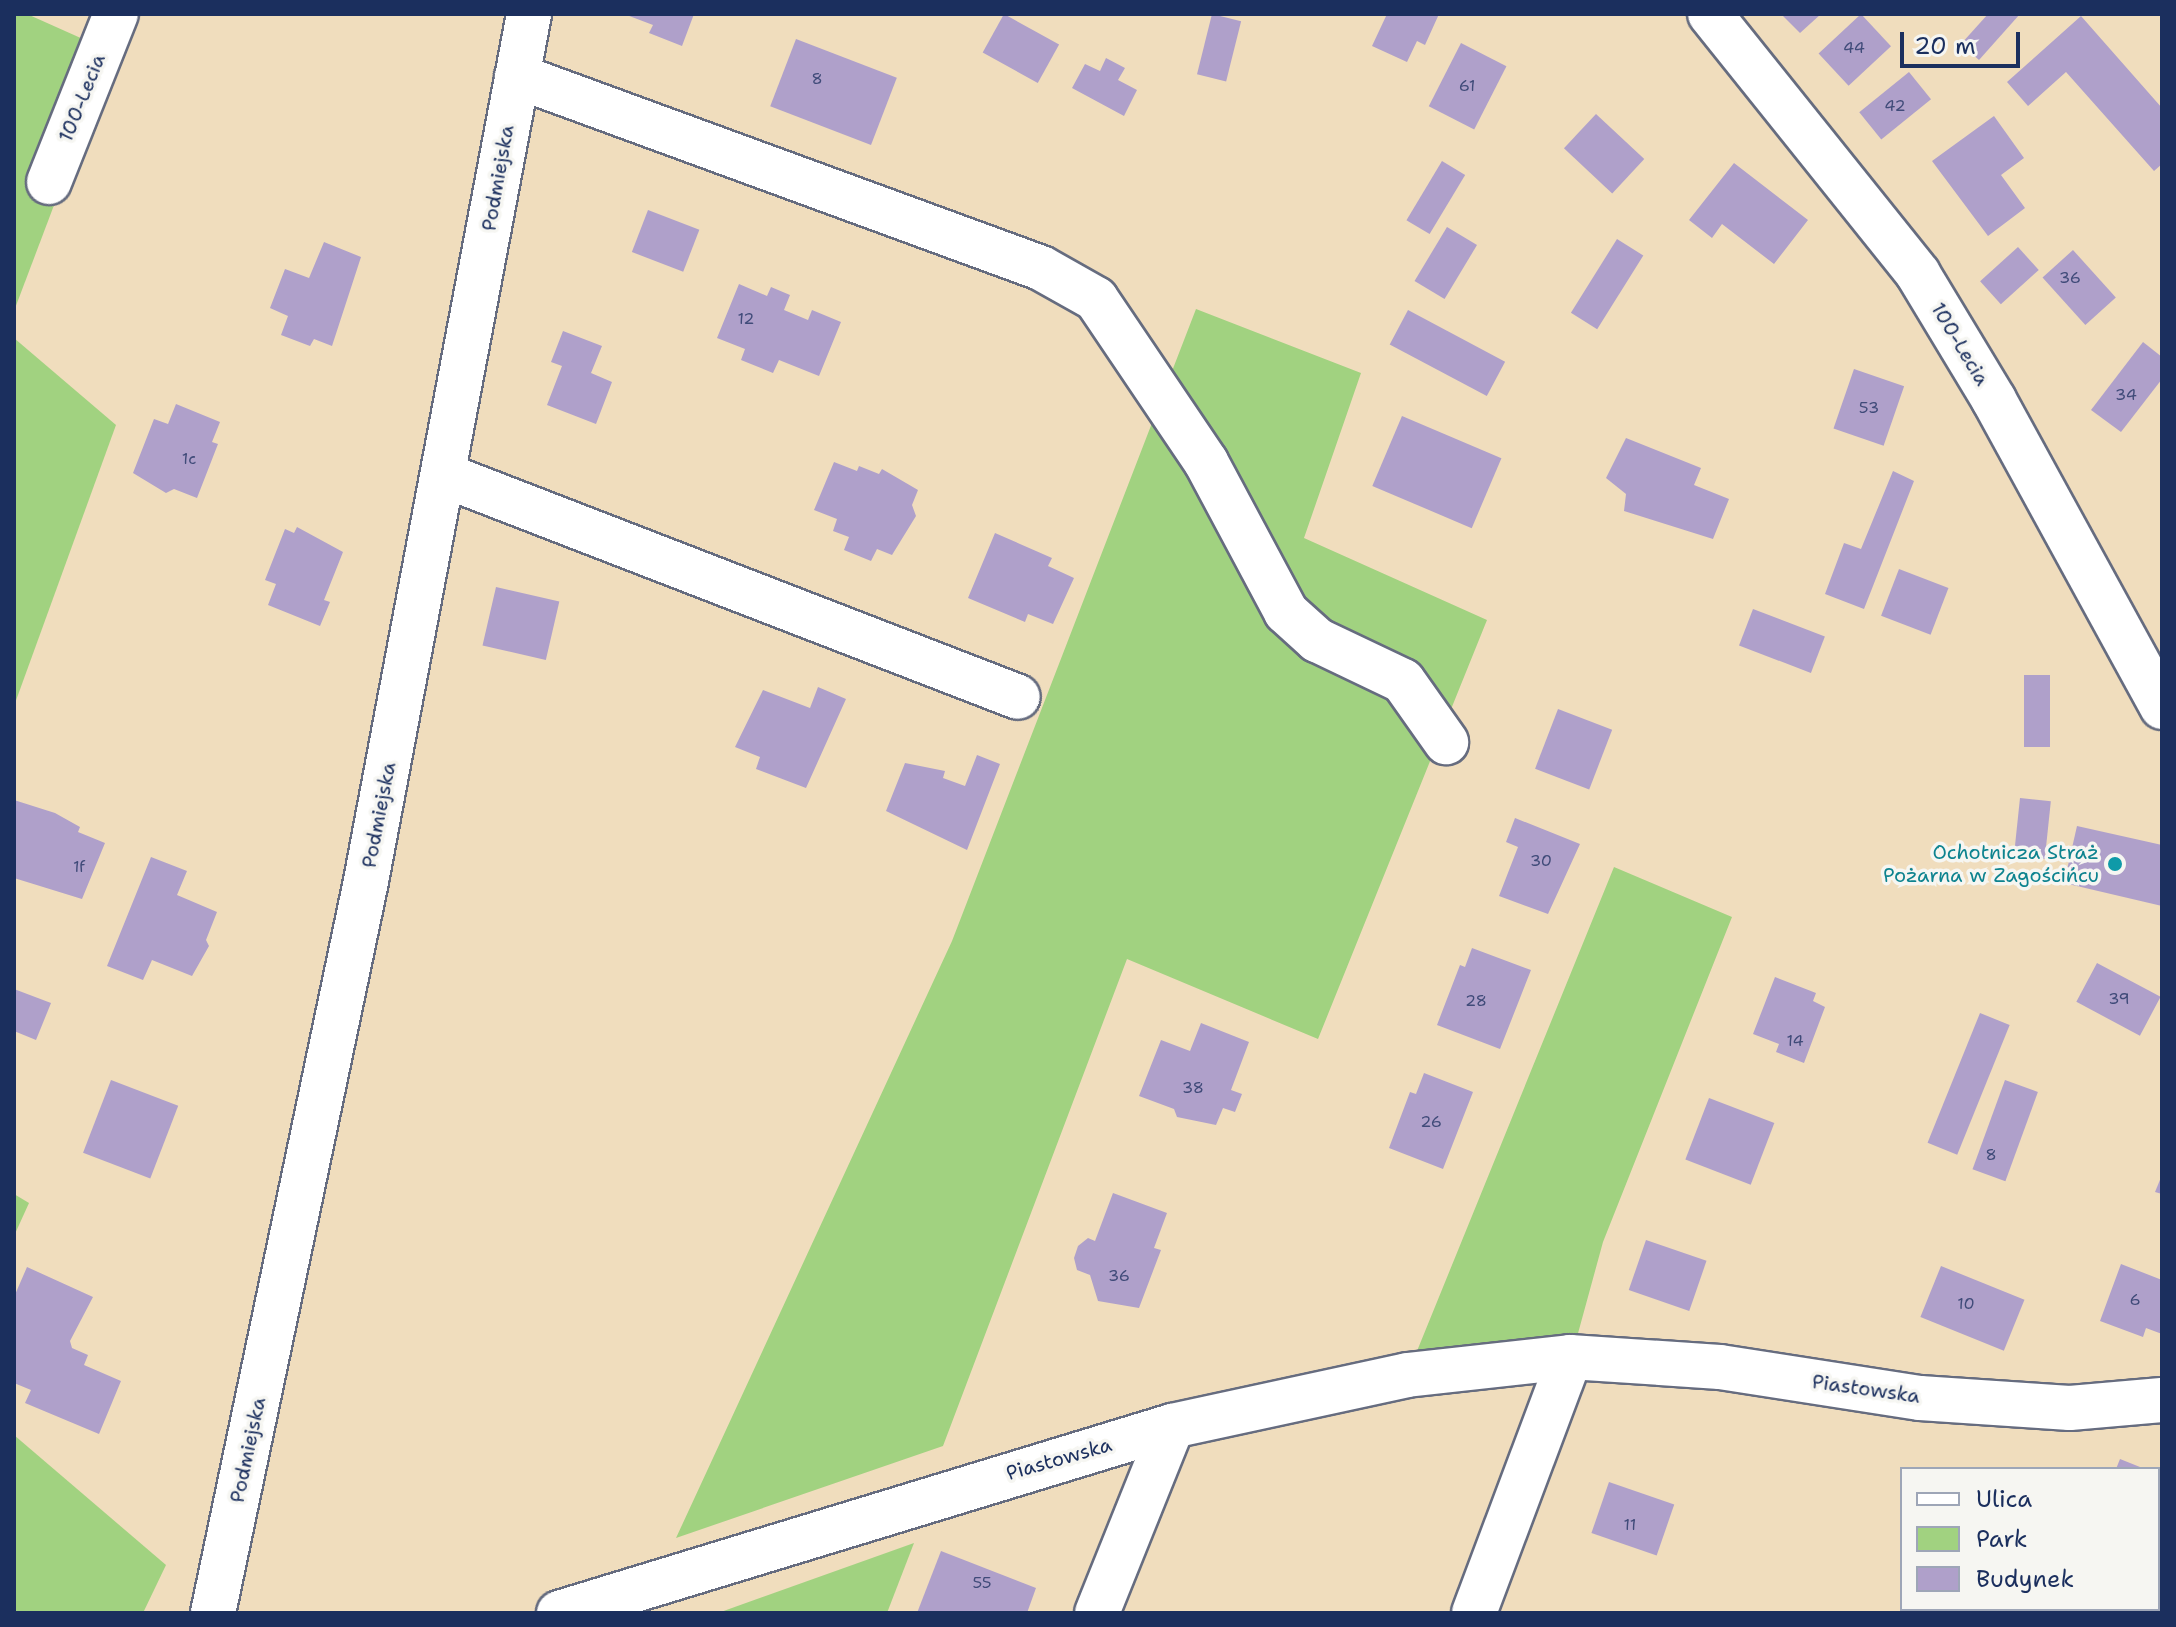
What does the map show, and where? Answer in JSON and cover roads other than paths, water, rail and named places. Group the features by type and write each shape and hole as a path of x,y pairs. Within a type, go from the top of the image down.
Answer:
{"street":[{"name":"100-Lecia","path":"49,182 116,14"},
{"name":"Podmiejska","path":"213,1613 350,960 529,14"},
{"name":"100-Lecia","path":"1710,14 1918,274 2070,510 2162,707"},
{"path":"517,76 1041,268 1096,299 1206,462 1286,612 1317,640 1403,681 1446,742"},
{"path":"444,475 1018,697"},
{"path":"1474,1613 1570,1357"},
{"name":"Piastowska","path":"559,1613 1172,1426 1407,1375 1570,1357 1720,1367 1920,1398 2070,1408 2162,1400"},
{"path":"1097,1613 1172,1426"}],"place":[{"name":"Ochotnicza Straż Pożarna w Zagościńcu","path":"2115,864"}]}
